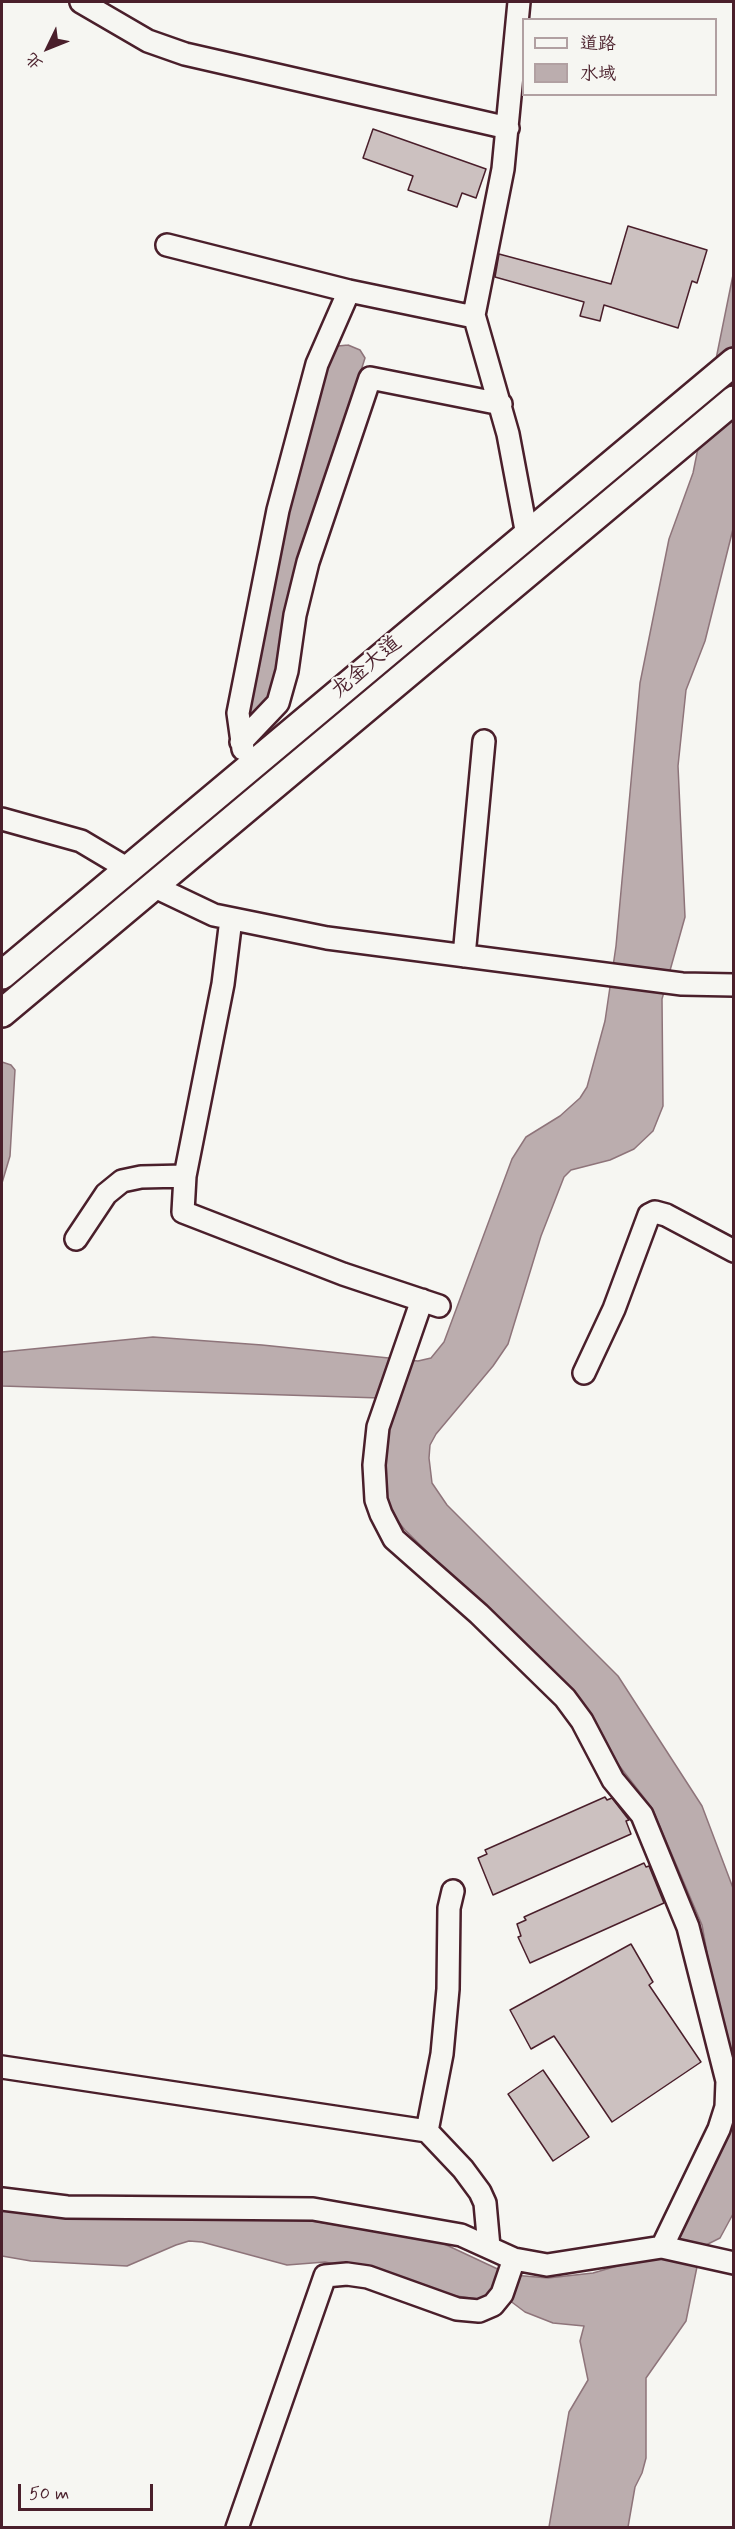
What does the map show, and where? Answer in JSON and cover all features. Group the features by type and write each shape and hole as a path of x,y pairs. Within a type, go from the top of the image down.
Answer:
{"main road":[{"name":"龙金大道","path":"2,975 128,869 245,754 527,535 734,362"},
{"name":"龙金大道","path":"2,1013 734,400"}],"street":[{"path":"81,2 148,41 185,54 508,128"},
{"path":"519,2 508,128 496,203 475,296 474,317 501,404 516,469 527,535"},
{"path":"167,245 349,291 474,317"},
{"path":"245,754 238,713 278,510 317,364 349,291"},
{"path":"245,754 278,703 287,671 295,615 308,562 370,378 501,404"},
{"path":"464,956 484,741"},
{"path":"2,819 81,841 128,869"},
{"path":"153,886 214,915 327,938 682,984 734,985"},
{"path":"231,919 223,984 185,1176 183,1212 343,1274 430,1303 402,1354 384,1406 375,1446 376,1500 394,1539 421,1561 565,1698 582,1722 613,1780 633,1803 648,1828 688,1928 727,2081 726,2107 714,2140 662,2247"},
{"path":"76,1239 106,1194 122,1181 141,1177 185,1176"},
{"path":"584,1373 614,1309 649,1215 655,1212 666,1215 734,1251"},
{"path":"427,2131 442,2054 448,1989 448,1908 453,1891"},
{"path":"2,2067 427,2131 463,2169 480,2192 485,2203 489,2247"},
{"path":"714,2140 734,2123"},
{"path":"2,2199 67,2207 313,2209 461,2235 514,2259 531,2264 563,2264 662,2247 728,2262"},
{"path":"237,2528 325,2276 347,2274 368,2277 457,2309 479,2310 493,2305 502,2294 514,2259"}],"water":[{"path":"733,275 733,529 705,641 686,690 678,766 685,917 662,999 663,1106 653,1131 634,1149 610,1160 571,1170 564,1177 541,1236 508,1344 493,1366 436,1434 430,1445 429,1458 432,1483 447,1505 618,1676 702,1806 733,1888 733,2064 712,1981 702,1925 652,1808 607,1750 589,1713 574,1692 555,1672 538,1661 405,1530 388,1509 381,1466 380,1398 2,1386 2,1352 153,1337 262,1345 418,1361 431,1358 444,1342 512,1159 526,1137 560,1116 580,1098 587,1087 605,1021 616,946 640,683 669,539 693,473"},
{"path":"348,345 360,350 365,358 323,490 285,655 269,703 253,719 249,714 296,454 333,350 338,346"},
{"path":"2,1062 11,1065 15,1070 10,1156 2,1183"},
{"path":"733,2121 733,2214 720,2238 706,2245 700,2252 686,2321 646,2378 646,2458 635,2487 628,2527 549,2527 569,2412 588,2380 580,2341 584,2326 553,2323 525,2312 509,2300 513,2275 548,2278 593,2273 645,2258 667,2259 680,2239 680,2231 711,2159 729,2134"},
{"path":"2,2204 294,2218 440,2242 504,2272 497,2296 484,2300 443,2294 387,2275 325,2262 287,2265 202,2242 189,2241 176,2245 127,2266 31,2261 2,2256"}],"building":[{"path":"373,129 486,169 476,198 462,193 457,207 408,190 413,176 363,158"},
{"path":"628,226 707,250 697,283 692,281 678,328 604,305 600,321 580,316 584,302 495,277 499,254 611,284"},
{"path":"605,1797 607,1800 612,1798 629,1820 626,1821 631,1834 493,1895 478,1858 487,1854 485,1850"},
{"path":"644,1863 646,1867 649,1866 664,1903 530,1963 518,1937 521,1936 517,1924 526,1920 524,1917"},
{"path":"631,1944 653,1982 649,1985 701,2062 612,2122 554,2036 531,2049 510,2010"},
{"path":"543,2070 589,2137 553,2161 508,2094"}]}
